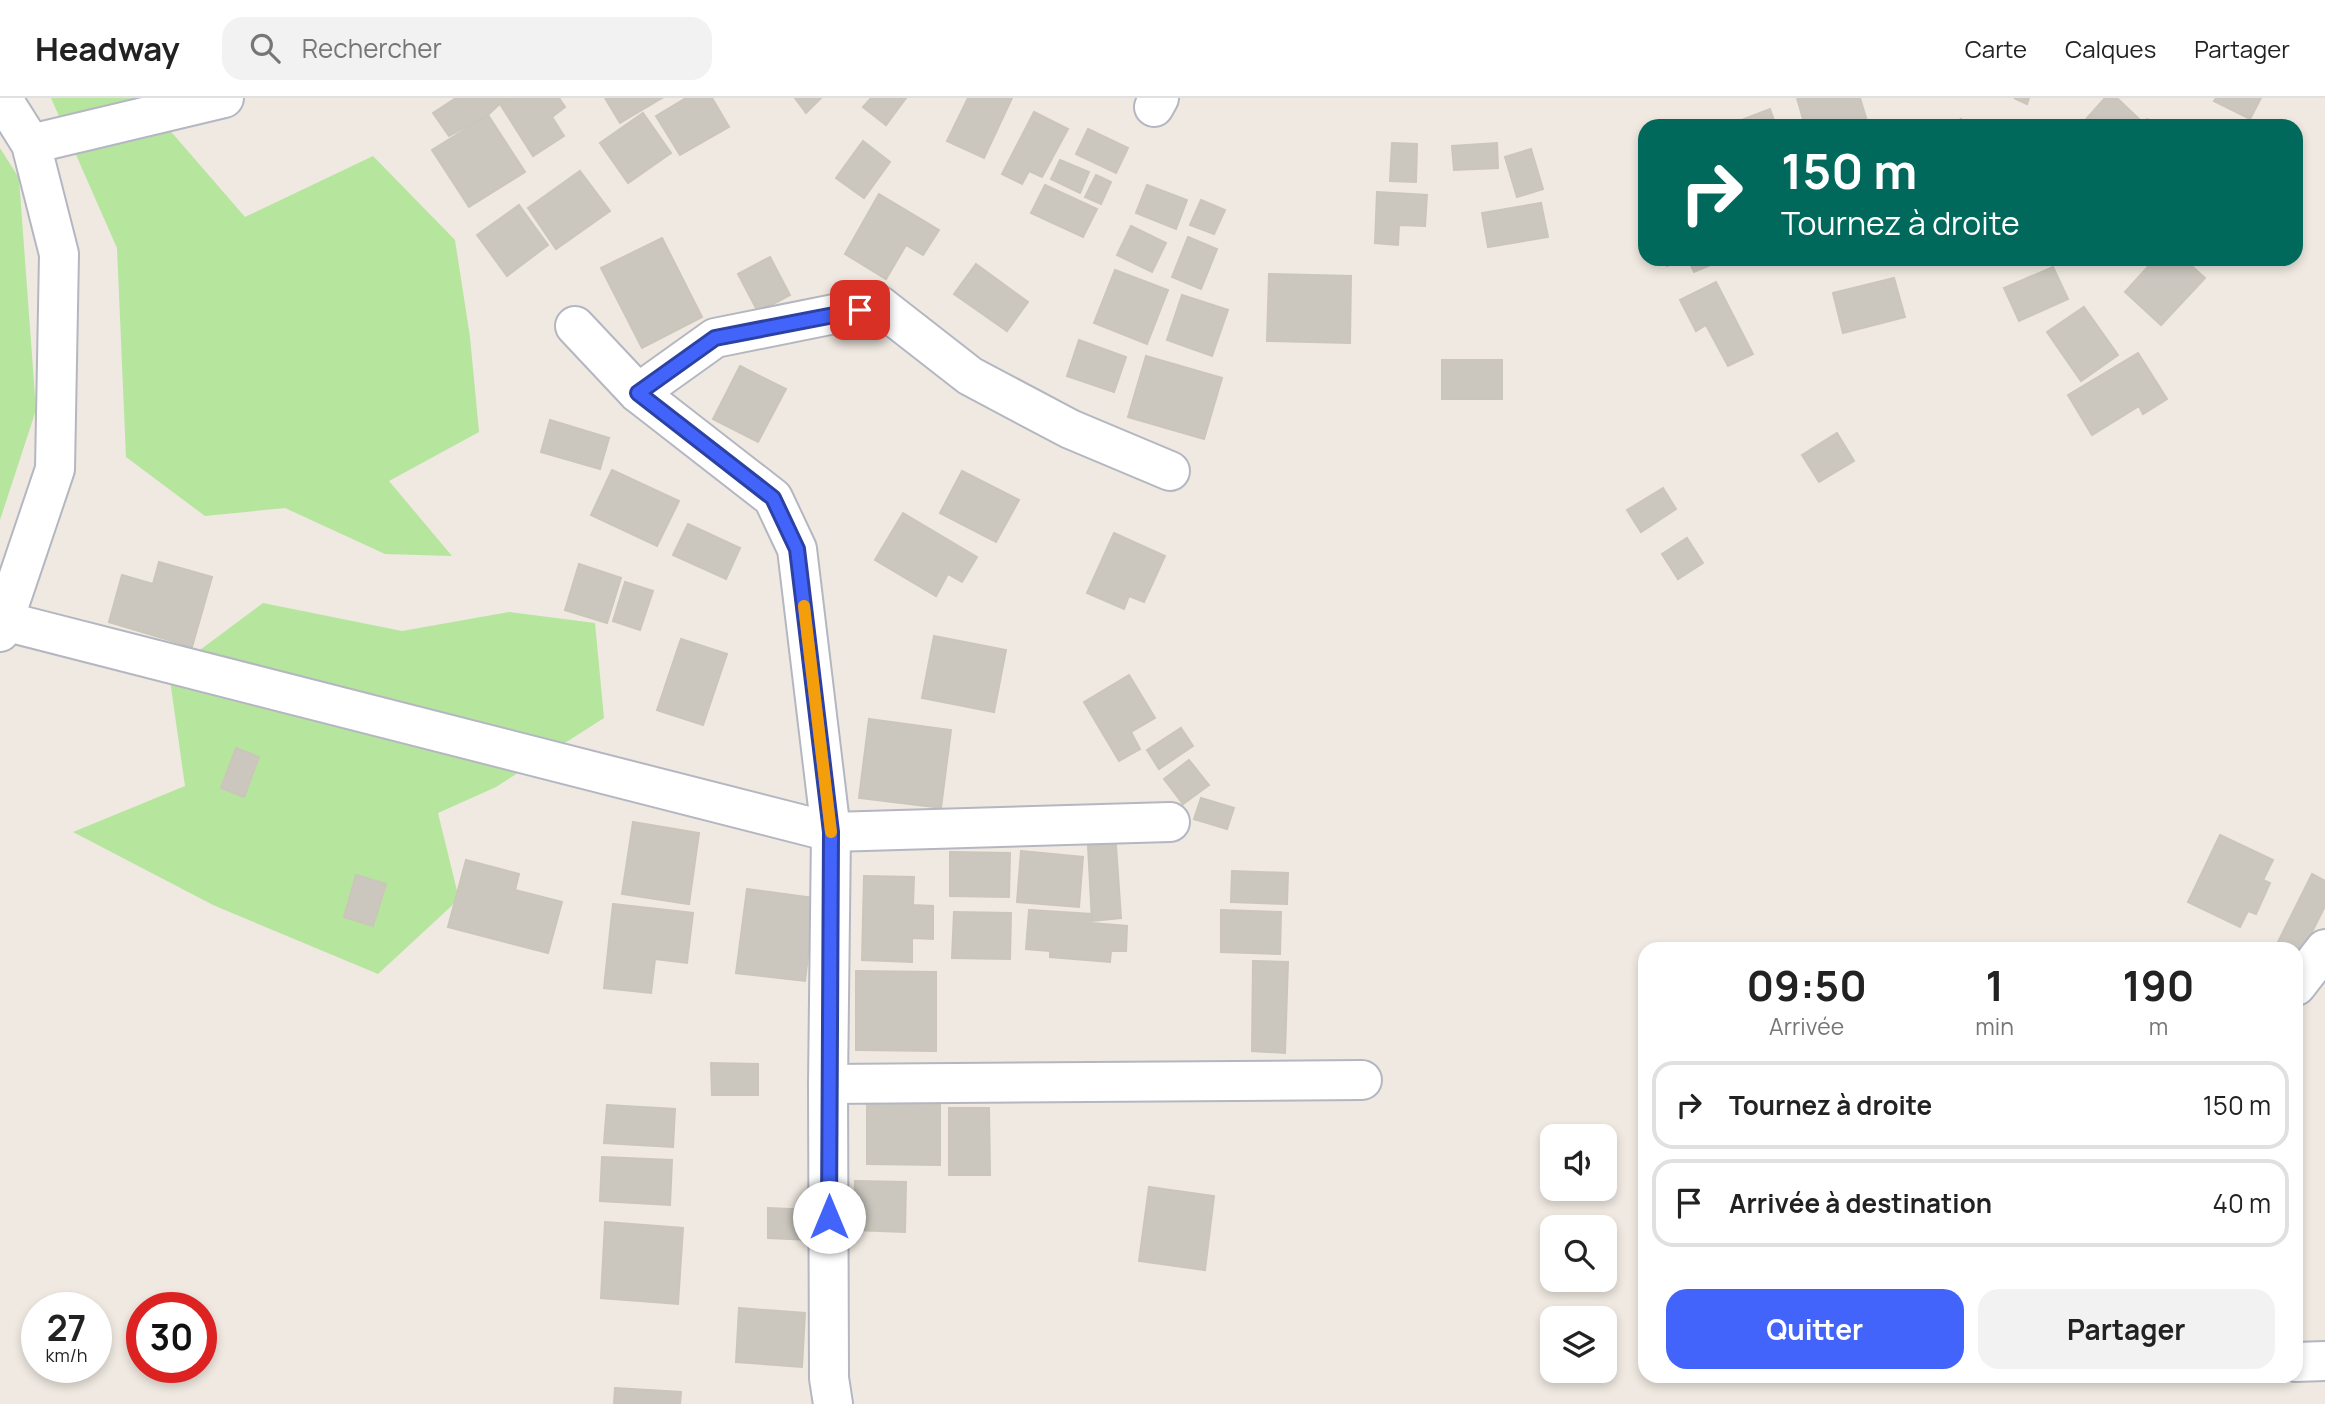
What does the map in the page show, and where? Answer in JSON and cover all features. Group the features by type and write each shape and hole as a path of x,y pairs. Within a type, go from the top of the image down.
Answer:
{"street":[{"path":"2,98 31,144 59,254 55,469 2,626 831,832 1170,822"},
{"path":"31,144 224,98"},
{"path":"638,393 715,338 879,305 970,376 1070,429 1170,471"},
{"path":"575,326 638,393 773,498 797,549 831,832 828,1084 830,1378 833,1404"},
{"path":"2303,977 2325,949"},
{"path":"828,1084 1362,1080"},
{"path":"2303,1362 2325,1361"}],"green space":[{"path":"51,98 145,98 147,104 245,217 373,156 455,240 470,337 479,432 389,481 452,556 385,554 285,508 205,516 126,457 117,248"},
{"path":"0,148 19,178 36,410 0,520"},
{"path":"263,603 402,631 509,612 595,623 604,718 496,787 438,813 459,899 378,974 213,905 73,832 185,786 169,673"}],"building":[{"path":"456,98 506,98 488,115 449,136 433,113"},
{"path":"509,98 559,98 565,107 552,117 564,136 533,156 500,104"},
{"path":"605,98 662,98 620,123"},
{"path":"686,98 712,98 729,127 680,155 656,116"},
{"path":"795,98 821,98 806,113"},
{"path":"871,98 906,98 886,125 863,107"},
{"path":"968,98 1012,98 984,158 947,141"},
{"path":"1797,98 1860,98 1866,119 1803,119"},
{"path":"2014,98 2029,98 2027,104"},
{"path":"2105,98 2117,98 2139,119 2086,119"},
{"path":"2216,98 2261,98 2250,119 2214,101"},
{"path":"1770,109 1774,119 1744,119"},
{"path":"1034,112 1068,129 1042,177 1029,171 1022,184 1002,174"},
{"path":"643,113 671,153 628,183 600,143"},
{"path":"488,115 525,172 469,207 432,150"},
{"path":"1088,129 1128,148 1116,173 1076,154"},
{"path":"863,141 890,162 864,198 836,178"},
{"path":"1392,143 1417,144 1416,182 1390,181"},
{"path":"1497,143 1498,168 1454,170 1452,146"},
{"path":"1531,149 1543,189 1517,197 1505,157"},
{"path":"1060,160 1089,172 1080,193 1051,179"},
{"path":"580,171 610,211 556,249 528,208"},
{"path":"1096,175 1111,182 1101,204 1085,197"},
{"path":"1045,185 1097,209 1083,237 1031,213"},
{"path":"1147,185 1187,200 1176,229 1136,213"},
{"path":"1377,192 1427,195 1425,226 1399,225 1398,245 1375,243"},
{"path":"879,194 939,230 923,255 906,245 886,279 845,254"},
{"path":"1201,200 1225,210 1214,234 1190,225"},
{"path":"1541,203 1548,237 1488,247 1482,213"},
{"path":"519,205 548,245 507,276 477,235"},
{"path":"1131,226 1166,243 1152,272 1117,255"},
{"path":"1188,237 1217,249 1201,289 1172,277"},
{"path":"662,238 702,317 642,348 601,268"},
{"path":"770,257 790,295 758,312 738,274"},
{"path":"976,264 1028,302 1007,331 954,294"},
{"path":"1691,266 1708,266 1694,272"},
{"path":"2149,266 2192,266 2205,278 2161,325 2125,292"},
{"path":"2053,267 2068,299 2019,321 2004,288"},
{"path":"1115,270 1168,290 1147,344 1094,323"},
{"path":"1269,274 1351,276 1350,343 1267,341"},
{"path":"1894,278 1905,317 1843,333 1833,293"},
{"path":"1716,282 1753,354 1728,366 1706,325 1696,331 1680,300"},
{"path":"1182,295 1228,310 1212,356 1167,340"},
{"path":"2084,307 2118,355 2081,381 2047,332"},
{"path":"1079,340 1126,357 1114,392 1067,376"},
{"path":"2138,353 2167,399 2143,414 2139,406 2092,435 2068,395"},
{"path":"1146,356 1222,378 1204,439 1128,417"},
{"path":"1442,360 1502,360 1502,399 1442,399"},
{"path":"740,366 786,389 758,442 713,419"},
{"path":"550,420 609,438 600,469 541,452"},
{"path":"1837,433 1854,461 1819,482 1802,455"},
{"path":"612,470 679,501 657,546 591,515"},
{"path":"962,471 1019,500 996,542 940,513"},
{"path":"1663,488 1676,509 1641,532 1627,510"},
{"path":"903,513 977,557 962,582 948,574 936,596 875,560"},
{"path":"688,524 740,548 726,579 673,555"},
{"path":"1114,533 1165,556 1144,602 1129,596 1124,609 1087,593"},
{"path":"1687,538 1703,563 1678,579 1662,554"},
{"path":"159,562 212,577 192,647 109,622 122,575 153,584"},
{"path":"579,564 621,578 607,623 565,610"},
{"path":"625,582 653,591 640,630 613,621"},
{"path":"934,636 1006,650 994,712 922,698"},
{"path":"681,639 727,654 703,725 657,710"},
{"path":"1129,675 1155,718 1131,732 1140,749 1119,761 1084,702"},
{"path":"869,719 951,730 941,808 859,798"},
{"path":"1181,728 1193,746 1159,769 1147,750"},
{"path":"236,748 259,757 244,797 221,788"},
{"path":"1189,760 1209,785 1183,804 1164,779"},
{"path":"1201,798 1234,808 1227,829 1194,819"},
{"path":"633,822 699,833 689,904 622,894"},
{"path":"2220,835 2273,860 2263,880 2270,883 2256,914 2248,911 2240,927 2188,902"},
{"path":"1116,845 1121,918 1092,921 1088,846"},
{"path":"1021,851 1083,857 1079,907 1017,902"},
{"path":"950,852 1010,853 1009,897 950,896"},
{"path":"466,860 519,874 515,890 562,902 548,953 448,927"},
{"path":"1232,871 1288,873 1287,904 1231,902"},
{"path":"2312,874 2325,881 2325,906 2303,950 2303,942 2278,942"},
{"path":"356,875 386,884 373,926 344,917"},
{"path":"864,876 914,877 913,905 933,906 933,939 912,938 912,962 862,960"},
{"path":"747,889 815,898 805,981 736,973"},
{"path":"613,904 693,913 687,963 655,959 651,993 604,988"},
{"path":"1029,910 1092,914 1091,923 1127,926 1126,951 1111,951 1110,962 1050,957 1050,951 1026,949"},
{"path":"1221,910 1281,912 1280,954 1221,952"},
{"path":"954,912 1011,913 1010,959 952,958"},
{"path":"1253,961 1288,962 1285,1053 1252,1051"},
{"path":"856,971 936,972 936,1051 856,1050"},
{"path":"711,1063 758,1064 758,1095 712,1095"},
{"path":"867,1094 940,1094 940,1165 867,1164"},
{"path":"607,1105 675,1109 673,1147 604,1143"},
{"path":"949,1108 989,1108 990,1175 949,1175"},
{"path":"602,1157 672,1160 670,1205 600,1201"},
{"path":"855,1181 906,1182 905,1232 854,1230"},
{"path":"1149,1187 1214,1196 1205,1270 1139,1261"},
{"path":"768,1208 812,1210 811,1240 768,1238"},
{"path":"605,1222 683,1228 678,1304 601,1298"},
{"path":"739,1308 805,1313 802,1367 736,1362"},
{"path":"615,1388 681,1392 680,1404 614,1404"}],"slow traffic":[{"path":"804,606 831,832"}],"route":[{"path":"829,1217 831,832 797,549 773,498 638,393 715,338 860,310"}]}
